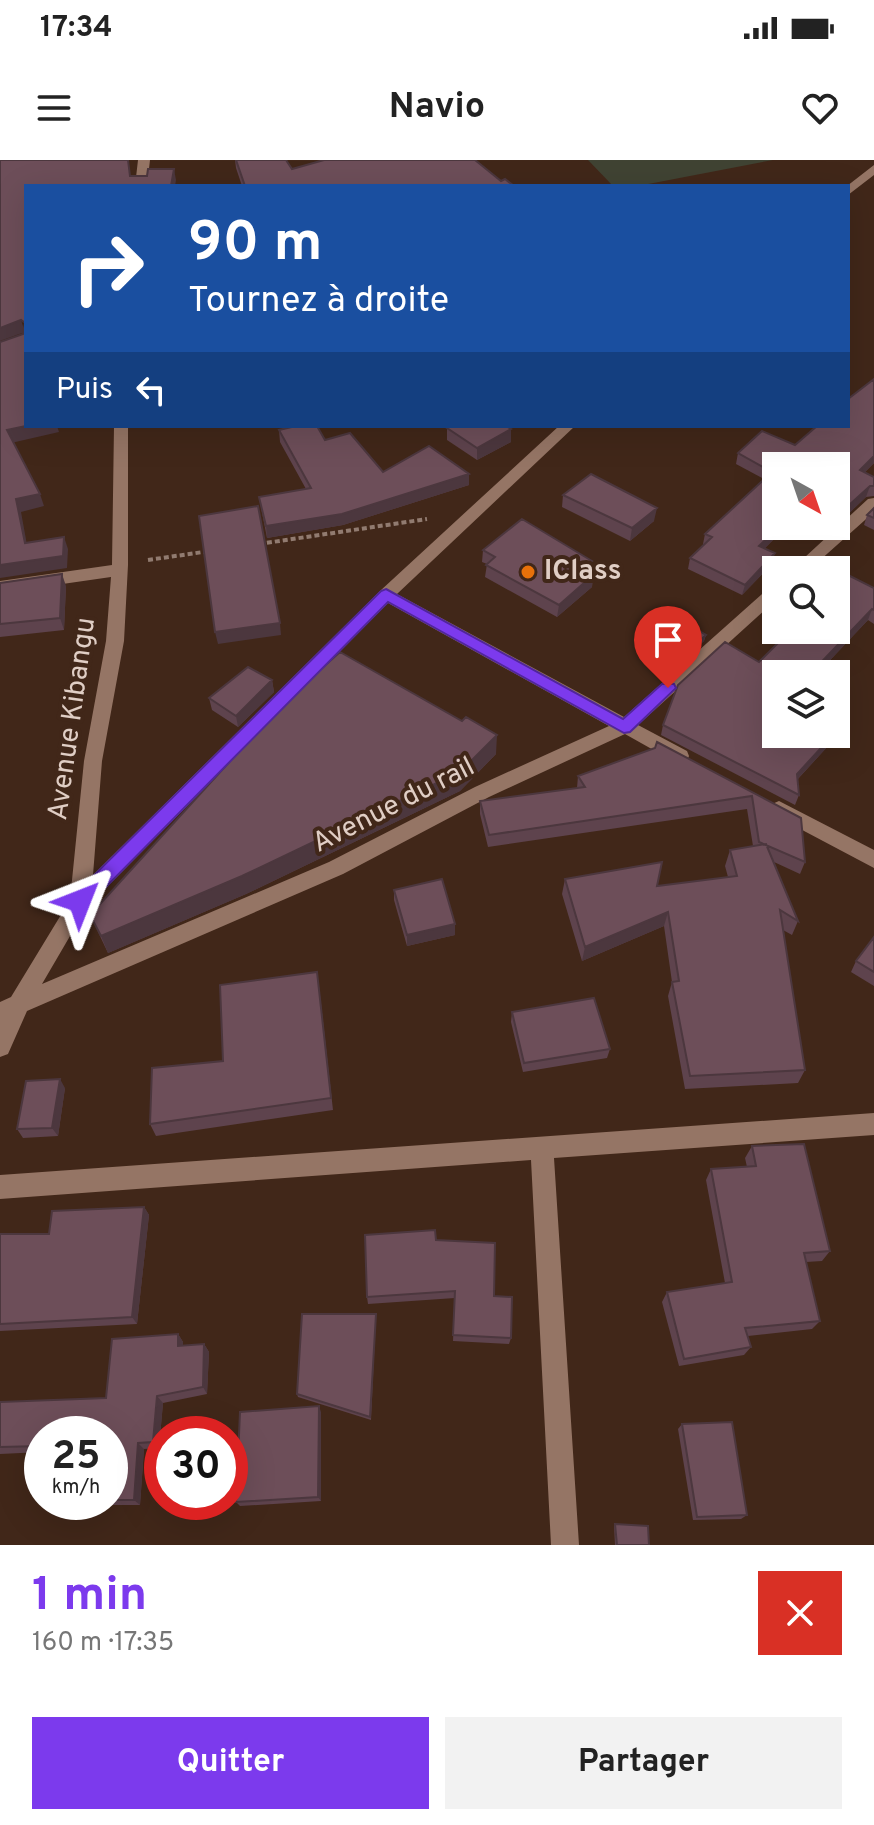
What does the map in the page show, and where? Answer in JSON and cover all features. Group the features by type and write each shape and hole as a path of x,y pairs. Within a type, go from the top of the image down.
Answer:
{"street":[{"path":"141,184 144,160"},
{"path":"850,189 874,169"},
{"name":"Avenue Kibangu","path":"0,1047 19,1004 80,901 93,761 115,641 121,428"},
{"path":"80,901 386,595 479,512 566,428"},
{"path":"815,556 874,503"},
{"path":"0,587 119,568"},
{"path":"386,595 694,764"},
{"name":"Avenue du rail","path":"0,1012 336,868 482,792 624,727 762,604"},
{"path":"763,801 874,860"},
{"path":"0,1187 874,1124"},
{"path":"542,1148 565,1545"}],"path":[{"path":"252,545 479,512"},
{"path":"119,568 222,549"}],"green space":[{"path":"588,160 773,160 648,184 611,184"}],"building":[{"path":"0,160 128,160 130,176 147,176 148,169 174,169 171,184 24,184 24,322 21,320 0,328"},
{"path":"236,160 286,160 292,169 324,160 475,160 501,181 505,179 511,184 244,184"},
{"path":"24,328 24,426 7,430 40,494 16,499 25,543 64,537 63,556 0,565 0,342 23,334"},
{"path":"874,379 874,456 860,470 874,477 874,486 870,486 850,504 850,452 762,452 762,466 738,453 762,431 795,445 815,428 850,428 850,397"},
{"path":"318,428 325,440 350,433 383,472 429,446 469,474 342,514 266,526 259,497 311,488 279,430"},
{"path":"447,428 511,429 477,448"},
{"path":"591,474 657,508 632,528 563,495"},
{"path":"762,481 762,540 765,540 759,546 775,553 762,556 762,567 745,585 690,558 712,537 705,534"},
{"path":"258,506 280,623 215,632 199,516"},
{"name":"IClass","path":"522,519 592,561 582,569 593,575 559,605 486,565 495,557 483,550"},
{"path":"62,574 60,618 0,624 0,583"},
{"path":"850,576 874,588 872,609 850,632"},
{"path":"685,623 706,635 672,665 650,651"},
{"path":"725,642 759,662 777,644 839,644 823,660 762,660 762,748 821,748 797,774 799,795 663,725 678,685"},
{"path":"340,652 462,721 466,717 497,735 460,772 242,876 101,936 90,915 262,726 254,721 290,684 293,694"},
{"path":"248,667 272,680 236,716 209,698"},
{"path":"657,742 801,818 805,862 759,842 752,796 489,835 480,801 585,787 578,776 655,748"},
{"path":"766,844 798,921 780,910 805,1070 690,1076 672,982 679,981 668,912 585,947 565,879 662,862 657,886 737,876 730,850"},
{"path":"442,879 455,924 407,935 394,890"},
{"path":"874,937 874,972 856,961"},
{"path":"317,972 331,1098 150,1124 152,1068 223,1061 220,985"},
{"path":"594,998 610,1049 524,1063 512,1012"},
{"path":"60,1079 52,1128 17,1129 26,1081"},
{"path":"804,1144 830,1251 804,1253 820,1321 745,1328 751,1347 684,1359 667,1292 732,1282 711,1169 756,1166 752,1146"},
{"path":"144,1207 132,1317 0,1324 0,1234 49,1234 52,1211"},
{"path":"435,1230 436,1240 495,1243 494,1296 512,1297 511,1338 453,1335 455,1291 367,1297 365,1235"},
{"path":"302,1314 376,1314 370,1417 297,1394"},
{"path":"178,1334 178,1346 204,1344 203,1387 157,1396 155,1416 144,1416 144,1443 138,1443 134,1500 128,1500 128,1416 24,1416 24,1446 0,1447 0,1402 106,1398 112,1339"},
{"path":"319,1406 318,1497 248,1501 248,1416 240,1416 240,1412"},
{"path":"732,1422 747,1515 697,1517 682,1424"},
{"path":"615,1524 648,1526 649,1545 617,1545"}],"place":[{"name":"IClass","path":"528,572"}],"route":[{"path":"80,901 386,595 624,727 668,688"}]}
